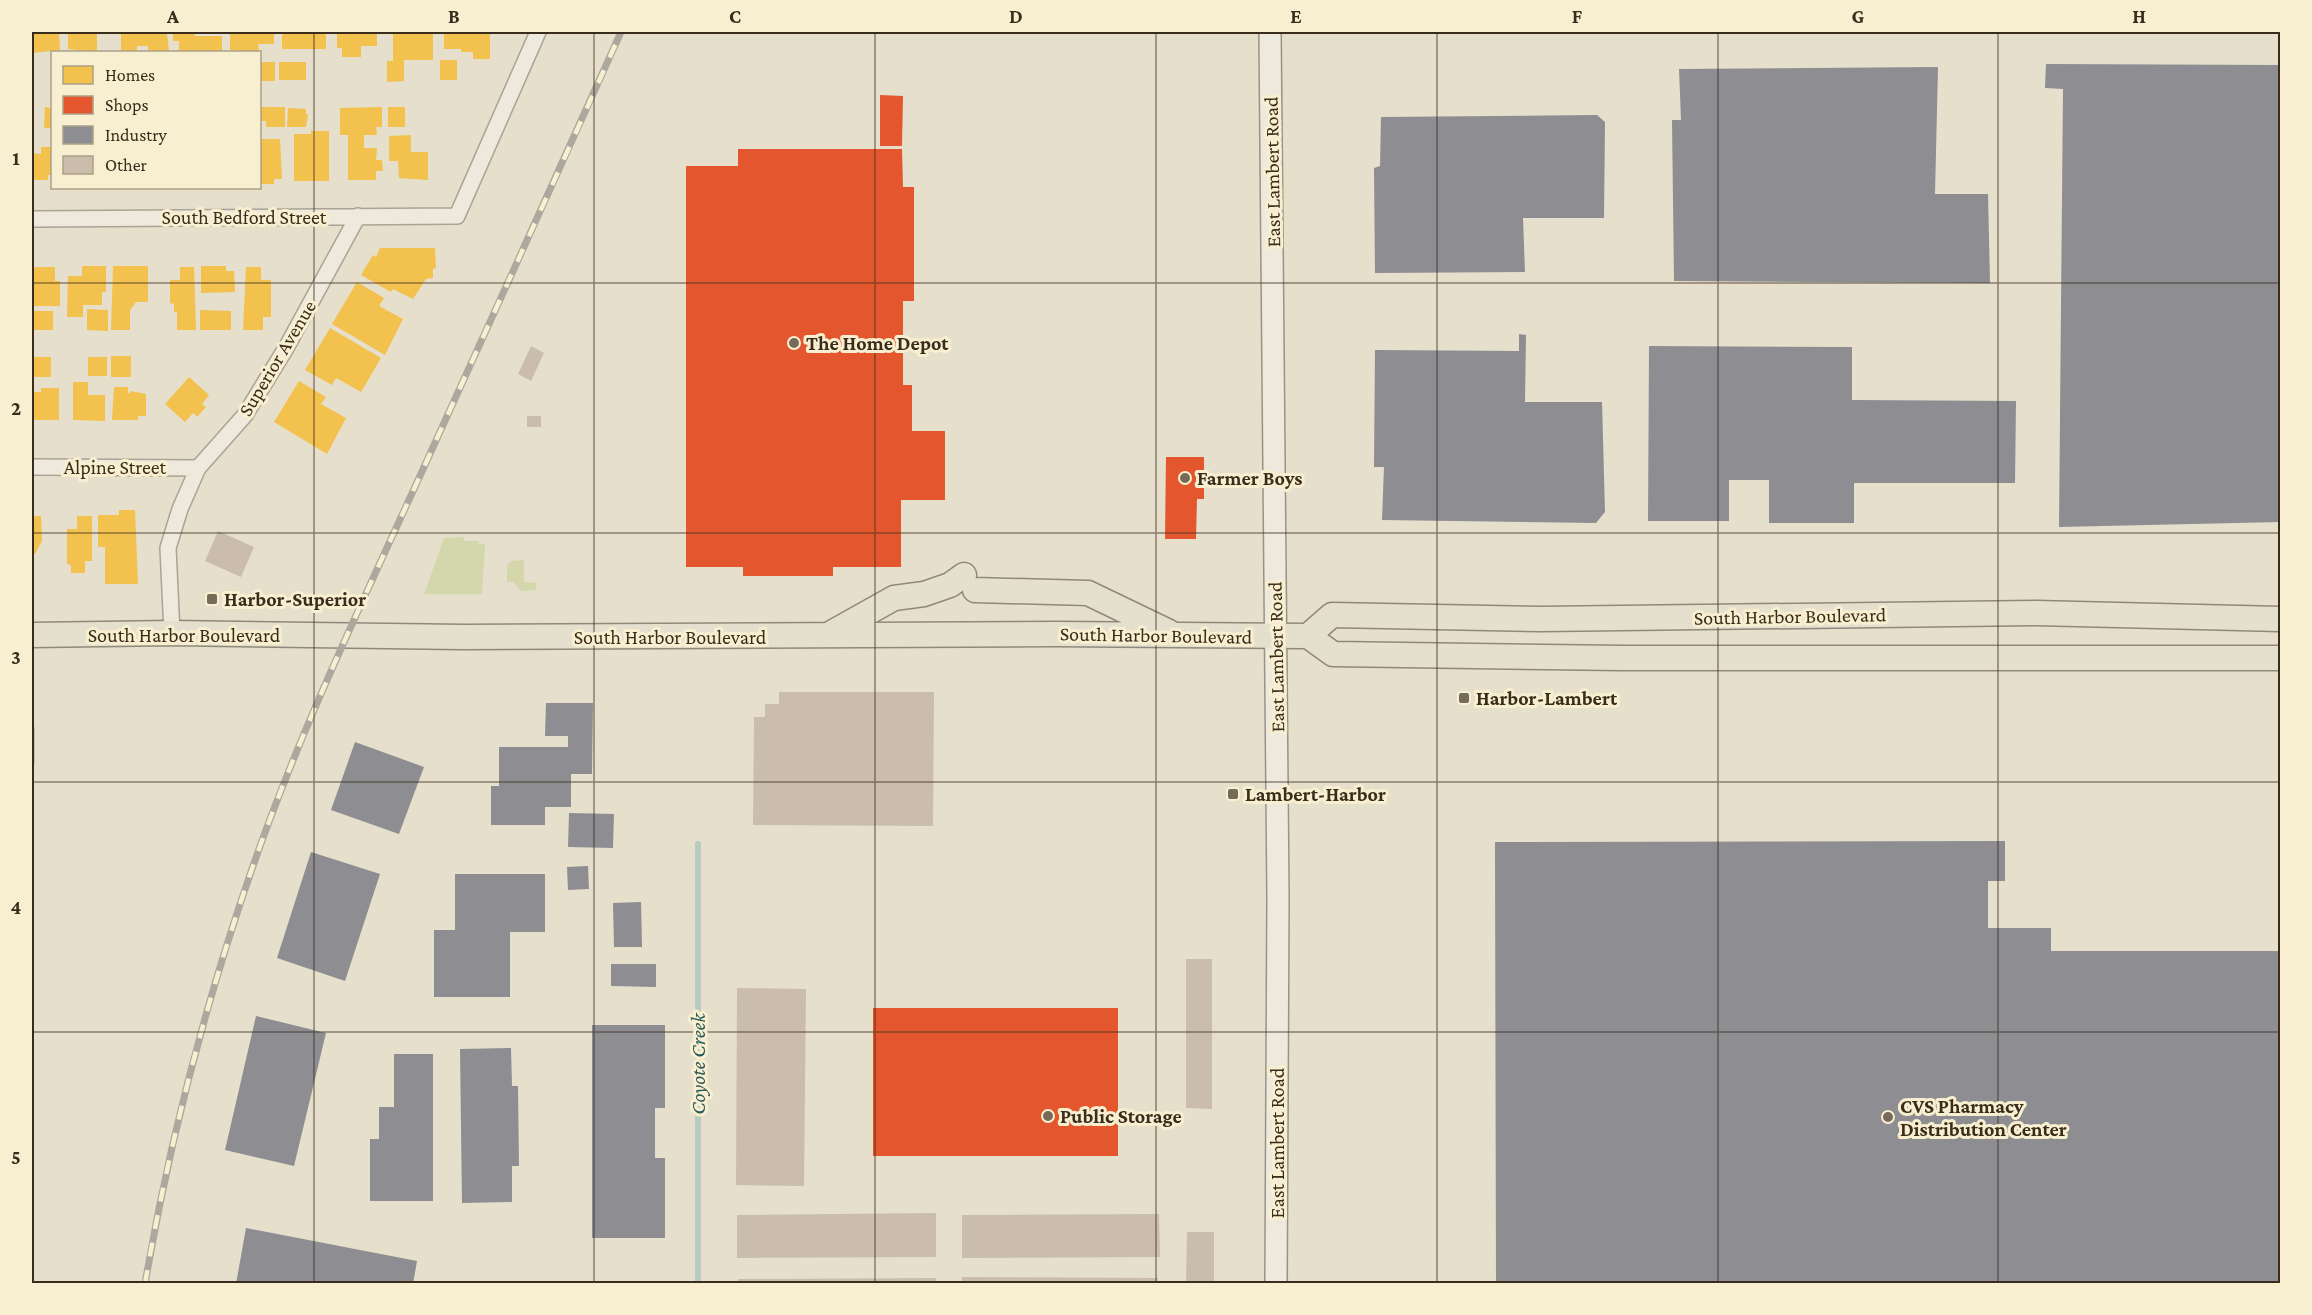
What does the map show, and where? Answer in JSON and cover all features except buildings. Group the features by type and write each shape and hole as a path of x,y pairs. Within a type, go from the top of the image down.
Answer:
{"main road":[{"name":"East Lambert Road","path":"1270,32 1276,636 1276,1284"},
{"path":"826,636 894,598 924,594 950,585 969,582 1088,593 1177,635"},
{"name":"South Harbor Boulevard","path":"1308,636 1332,615 1542,619 2036,613 2280,619"},
{"name":"South Harbor Boulevard","path":"32,635 172,633 463,637 1308,636 1333,654 1622,658 2280,658"}],"street":[{"name":"South Bedford Street","path":"32,219 457,216 538,32"},
{"name":"Superior Avenue","path":"172,633 168,548 180,508 198,468 245,415 286,348 358,216"},
{"name":"Alpine Street","path":"32,467 198,468"}],"green space":[{"path":"464,537 464,541 479,541 479,544 485,544 482,594 424,594 444,538"},
{"path":"524,560 524,582 536,583 536,590 521,591 513,582 507,582 507,565 511,561"}],"waterway":[{"name":"Coyote Creek","path":"698,844 698,1284"}],"railway":[{"path":"145,1284 165,1178 190,1072 236,917 272,813 336,659 621,32"}],"place":[{"name":"The Home Depot","path":"794,343"},
{"name":"Farmer Boys","path":"1185,478"},
{"name":"Harbor-Superior","path":"212,599"},
{"name":"Harbor-Lambert","path":"1464,698"},
{"name":"Lambert-Harbor","path":"1233,794"},
{"name":"Public Storage","path":"1048,1116"},
{"name":"CVS Pharmacy Distribution Center","path":"1888,1117"}]}
